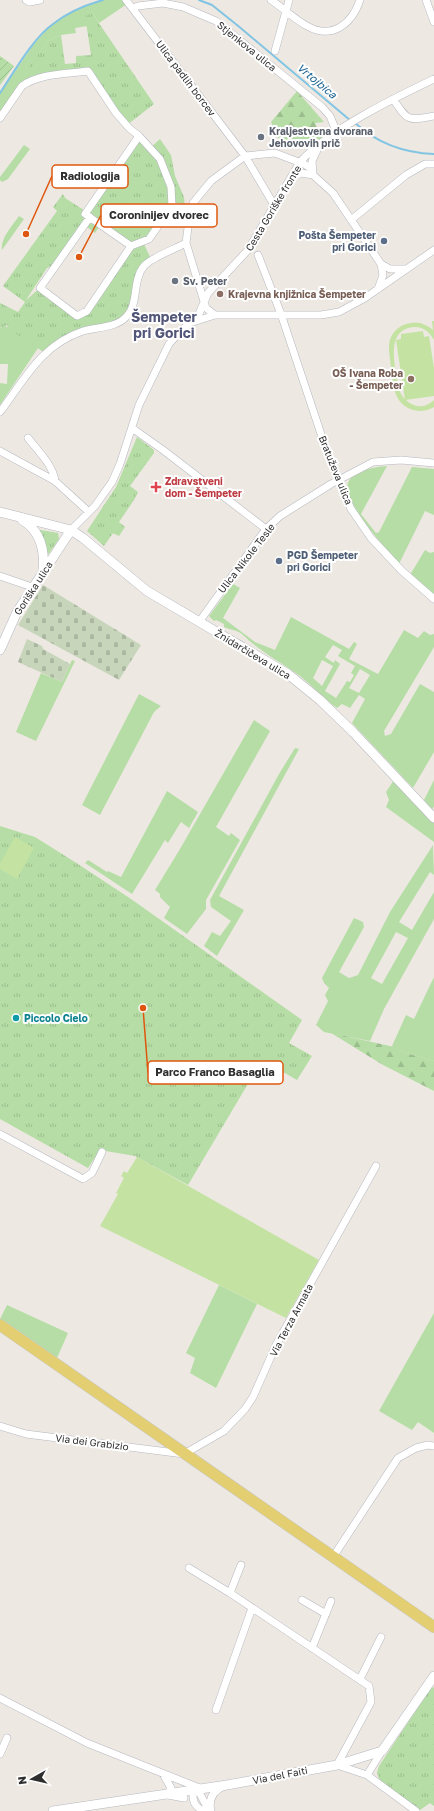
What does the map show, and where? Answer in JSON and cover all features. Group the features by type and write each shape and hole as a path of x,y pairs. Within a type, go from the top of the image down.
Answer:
{"main road":[{"path":"0,1325 434,1627"}],"street":[{"path":"26,0 30,2 40,0"},
{"path":"271,0 308,26 320,30 328,30 343,26 349,22 357,9 360,0"},
{"name":"Stjenkova ulica","path":"275,51 289,0"},
{"path":"426,0 434,22"},
{"name":"Stjenkova ulica","path":"129,4 138,6 163,3 183,7 216,21 322,107 330,116 337,133"},
{"name":"Ulica padlih borcev","path":"129,4 245,156 274,206"},
{"path":"0,118 22,86 27,83 50,76 88,71 116,113 129,128 140,136 160,160 171,187 172,206 150,239 131,246 88,311 77,316 40,288 90,217"},
{"name":"Cesta Goriške fronte","path":"71,530 90,512 112,482 120,464 139,405 163,357 177,335 199,314 208,293 248,250 300,162 310,151 348,126 393,99 434,79"},
{"path":"393,99 402,113 409,118 418,119 434,116"},
{"path":"131,246 85,214 140,136"},
{"path":"312,172 312,158 319,146"},
{"path":"215,315 206,308 205,300 186,243 191,211 193,204 211,181 245,156 275,153 300,162 333,193 381,264 390,269 406,269"},
{"path":"351,220 406,175 425,164 434,164"},
{"path":"291,178 301,173 312,172"},
{"path":"172,206 191,211"},
{"path":"0,412 43,354 83,331 113,324 126,318 132,308 139,275 145,265 186,243"},
{"path":"187,325 199,319 215,315 321,315 339,312 354,306 434,250"},
{"name":"Bratuževa ulica","path":"258,255 281,314 327,452 351,509 371,538 402,571 434,599"},
{"path":"378,290 382,277 381,264"},
{"path":"132,428 266,529"},
{"path":"28,438 49,465 55,481"},
{"path":"0,450 55,481 90,512"},
{"name":"Ulica Nikole Tesle","path":"199,622 266,529 280,516 339,479 373,462 401,460 434,463"},
{"path":"0,512 18,518 30,525 41,543 44,559 42,572"},
{"name":"Žnidarčičeva ulica","path":"18,518 53,524 71,530 83,538 147,591 288,674 320,700 353,732 434,818"},
{"name":"Goriška ulica","path":"0,650 17,612 32,587 71,530"},
{"path":"0,576 32,587"},
{"path":"0,1134 83,1179 92,1173 102,1152"},
{"name":"Via Terza Armata","path":"184,1454 224,1431 246,1409 253,1397 276,1345 376,1166"},
{"name":"Via dei Grabizio","path":"0,1426 26,1434 184,1454"},
{"path":"333,1557 398,1458 416,1448 428,1445 434,1446"},
{"path":"230,1593 241,1565"},
{"path":"189,1568 230,1593 370,1686 371,1702 337,1764 367,1775 416,1811"},
{"path":"302,1600 326,1614"},
{"path":"312,1648 331,1601"},
{"path":"216,1710 252,1608"},
{"path":"360,1679 381,1637"},
{"path":"367,1775 434,1676"},
{"path":"426,1689 434,1682"},
{"path":"0,1698 87,1743 163,1774 177,1778 200,1790 210,1811"},
{"path":"0,1754 7,1738"},
{"name":"Via del Faiti","path":"53,1811 101,1808 200,1790 337,1764 382,1751"},
{"path":"163,1774 176,1794 200,1809"},
{"path":"176,1794 180,1784 177,1778"},
{"path":"210,1811 210,1801 213,1794 218,1789 227,1785"},
{"path":"200,1790 193,1794 193,1802 200,1809"}],"green space":[{"path":"103,0 125,0 127,4 99,23 92,13 87,26 75,28 76,33 61,35 48,41 21,79 27,83 0,117 0,93 34,44 52,24 81,7"},
{"path":"92,13 154,104 127,125 88,71 27,83 20,79 48,41 61,35 65,64 76,63 76,56 91,55 85,16"},
{"path":"0,56 14,66 0,85"},
{"path":"297,91 324,122 315,123 322,138 296,148 283,148 271,122"},
{"path":"139,136 150,148 160,139 171,155 175,176 184,197 185,208 172,206 143,242 150,257 141,270 126,318 88,330 45,353 7,328 8,325 0,328 0,303 18,312 25,302 3,286 57,211 53,207 63,194 65,198 87,212","holes":["84,225 95,233 99,227 131,246 87,311 78,316 40,288 26,300 47,268 57,264"]},
{"path":"24,145 30,149 8,179 2,182 0,177"},
{"path":"19,216 24,219 2,250 5,236"},
{"path":"432,321 434,321 434,340 426,331 415,327 405,329 395,342 394,362 399,390 402,395 409,403 419,406 429,404 434,400 434,407 428,410 416,411 406,407 397,398 392,380 389,344 393,334 402,326 420,323 433,330"},
{"path":"5,326 38,348 0,405 0,383 7,384 8,364 0,364 0,328"},
{"path":"423,331 424,337 429,336 434,368 434,396 405,400 396,340 401,339 401,334"},
{"path":"137,437 154,450 154,453 130,486 138,492 119,522 125,527 119,536 113,533 104,546 87,531 116,487"},
{"path":"387,466 361,514 376,533 379,532 412,467 434,469 434,515 425,511 399,564 358,513 351,501 348,491 348,483 359,472"},
{"path":"35,529 58,533 59,539 47,556"},
{"path":"425,550 430,553 434,552 434,596 410,575"},
{"path":"233,584 240,588 223,618 255,642 275,650 291,617 349,649 354,642 357,644 349,659 378,674 404,630 418,638 424,631 430,635 434,634 434,647 384,731 385,736 391,734 420,684 434,692 434,752 413,788 352,723 365,699 359,695 350,708 342,704 337,708 300,676 249,641 241,633 224,627 224,624 216,620 214,621 209,616","holes":["333,645 342,650 338,656 355,666 351,673 354,675 350,682 347,681 336,698 325,691 340,664 335,660 334,663 325,657","322,660 333,666 322,686 313,678","360,669 370,675 359,693 349,688"]},
{"path":"43,585 141,645 119,680 18,625"},
{"path":"27,639 42,646 43,649 70,664 62,682 18,662"},
{"path":"72,660 75,661 36,741 16,732 41,673 62,682"},
{"path":"139,694 161,706 154,712 100,815 82,805"},
{"path":"254,720 270,731 216,827 229,836 231,833 240,840 206,900 206,909 187,934 164,918 170,907 155,890"},
{"path":"295,748 299,749 219,896 244,910 217,956 204,946 212,932 220,936 231,921 211,907 210,900 279,774"},
{"path":"394,780 434,823 434,842 386,807 389,800 386,792"},
{"path":"434,780 434,806 432,810 424,800"},
{"path":"167,791 198,812 189,828 181,822 168,843 165,840 132,894 85,863 88,860 107,872 108,871 121,877"},
{"path":"0,826 35,837 78,864 131,899 302,1020 289,1043 312,1056 297,1080 262,1060 188,1185 135,1156 100,1150 88,1168 0,1119"},
{"path":"15,837 34,848 17,879 0,869 0,864"},
{"path":"433,845 434,875 430,872 399,922 412,930 434,892 434,919 384,1009 370,1041 324,1032 316,1025 328,1001 325,995 329,988 324,983 322,978 354,918 363,922 364,927 339,972 349,978 358,975 390,912","holes":["396,932 408,938 382,984 371,978"]},
{"path":"434,977 434,1061 399,1051 392,1046 406,1015 414,1019"},
{"path":"331,1033 399,1048 399,1051 434,1061 434,1091 383,1065"},
{"path":"137,1157 319,1260 286,1318 100,1226 118,1194 116,1193 124,1178 121,1176 124,1171 127,1173"},
{"path":"219,1285 257,1304 216,1388 190,1373 195,1358 186,1353"},
{"path":"7,1305 68,1333 57,1358 0,1319"},
{"path":"434,1313 434,1433 418,1422 412,1430 379,1411"},
{"path":"434,1687 434,1806 430,1803 420,1810 380,1781 377,1773 379,1766 430,1689"}],"waterway":[{"name":"Vrtojbica","path":"0,93 31,46 46,30 71,12 103,0"},
{"name":"Vrtojbica","path":"199,0 212,5 351,121"},
{"name":"Vrtojbica","path":"355,123 372,136 392,146 412,152 434,154"}],"place":[{"name":"Kraljestvena dvorana Jehovovih prič","path":"261,137"},
{"name":"Radiologija","path":"26,234"},
{"name":"Pošta Šempeter pri Gorici","path":"384,241"},
{"name":"Coroninijev dvorec","path":"79,257"},
{"name":"Sv. Peter","path":"175,281"},
{"name":"Krajevna knjižnica Šempeter","path":"220,294"},
{"name":"OŠ Ivana Roba - Šempeter","path":"411,379"},
{"name":"Zdravstveni dom - Šempeter","path":"156,487"},
{"name":"PGD Šempeter pri Gorici","path":"279,561"},
{"name":"Parco Franco Basaglia","path":"143,1008"},
{"name":"Piccolo Cielo","path":"16,1018"}],"district":[{"name":"Šempeter pri Gorici","path":"164,326"}]}
